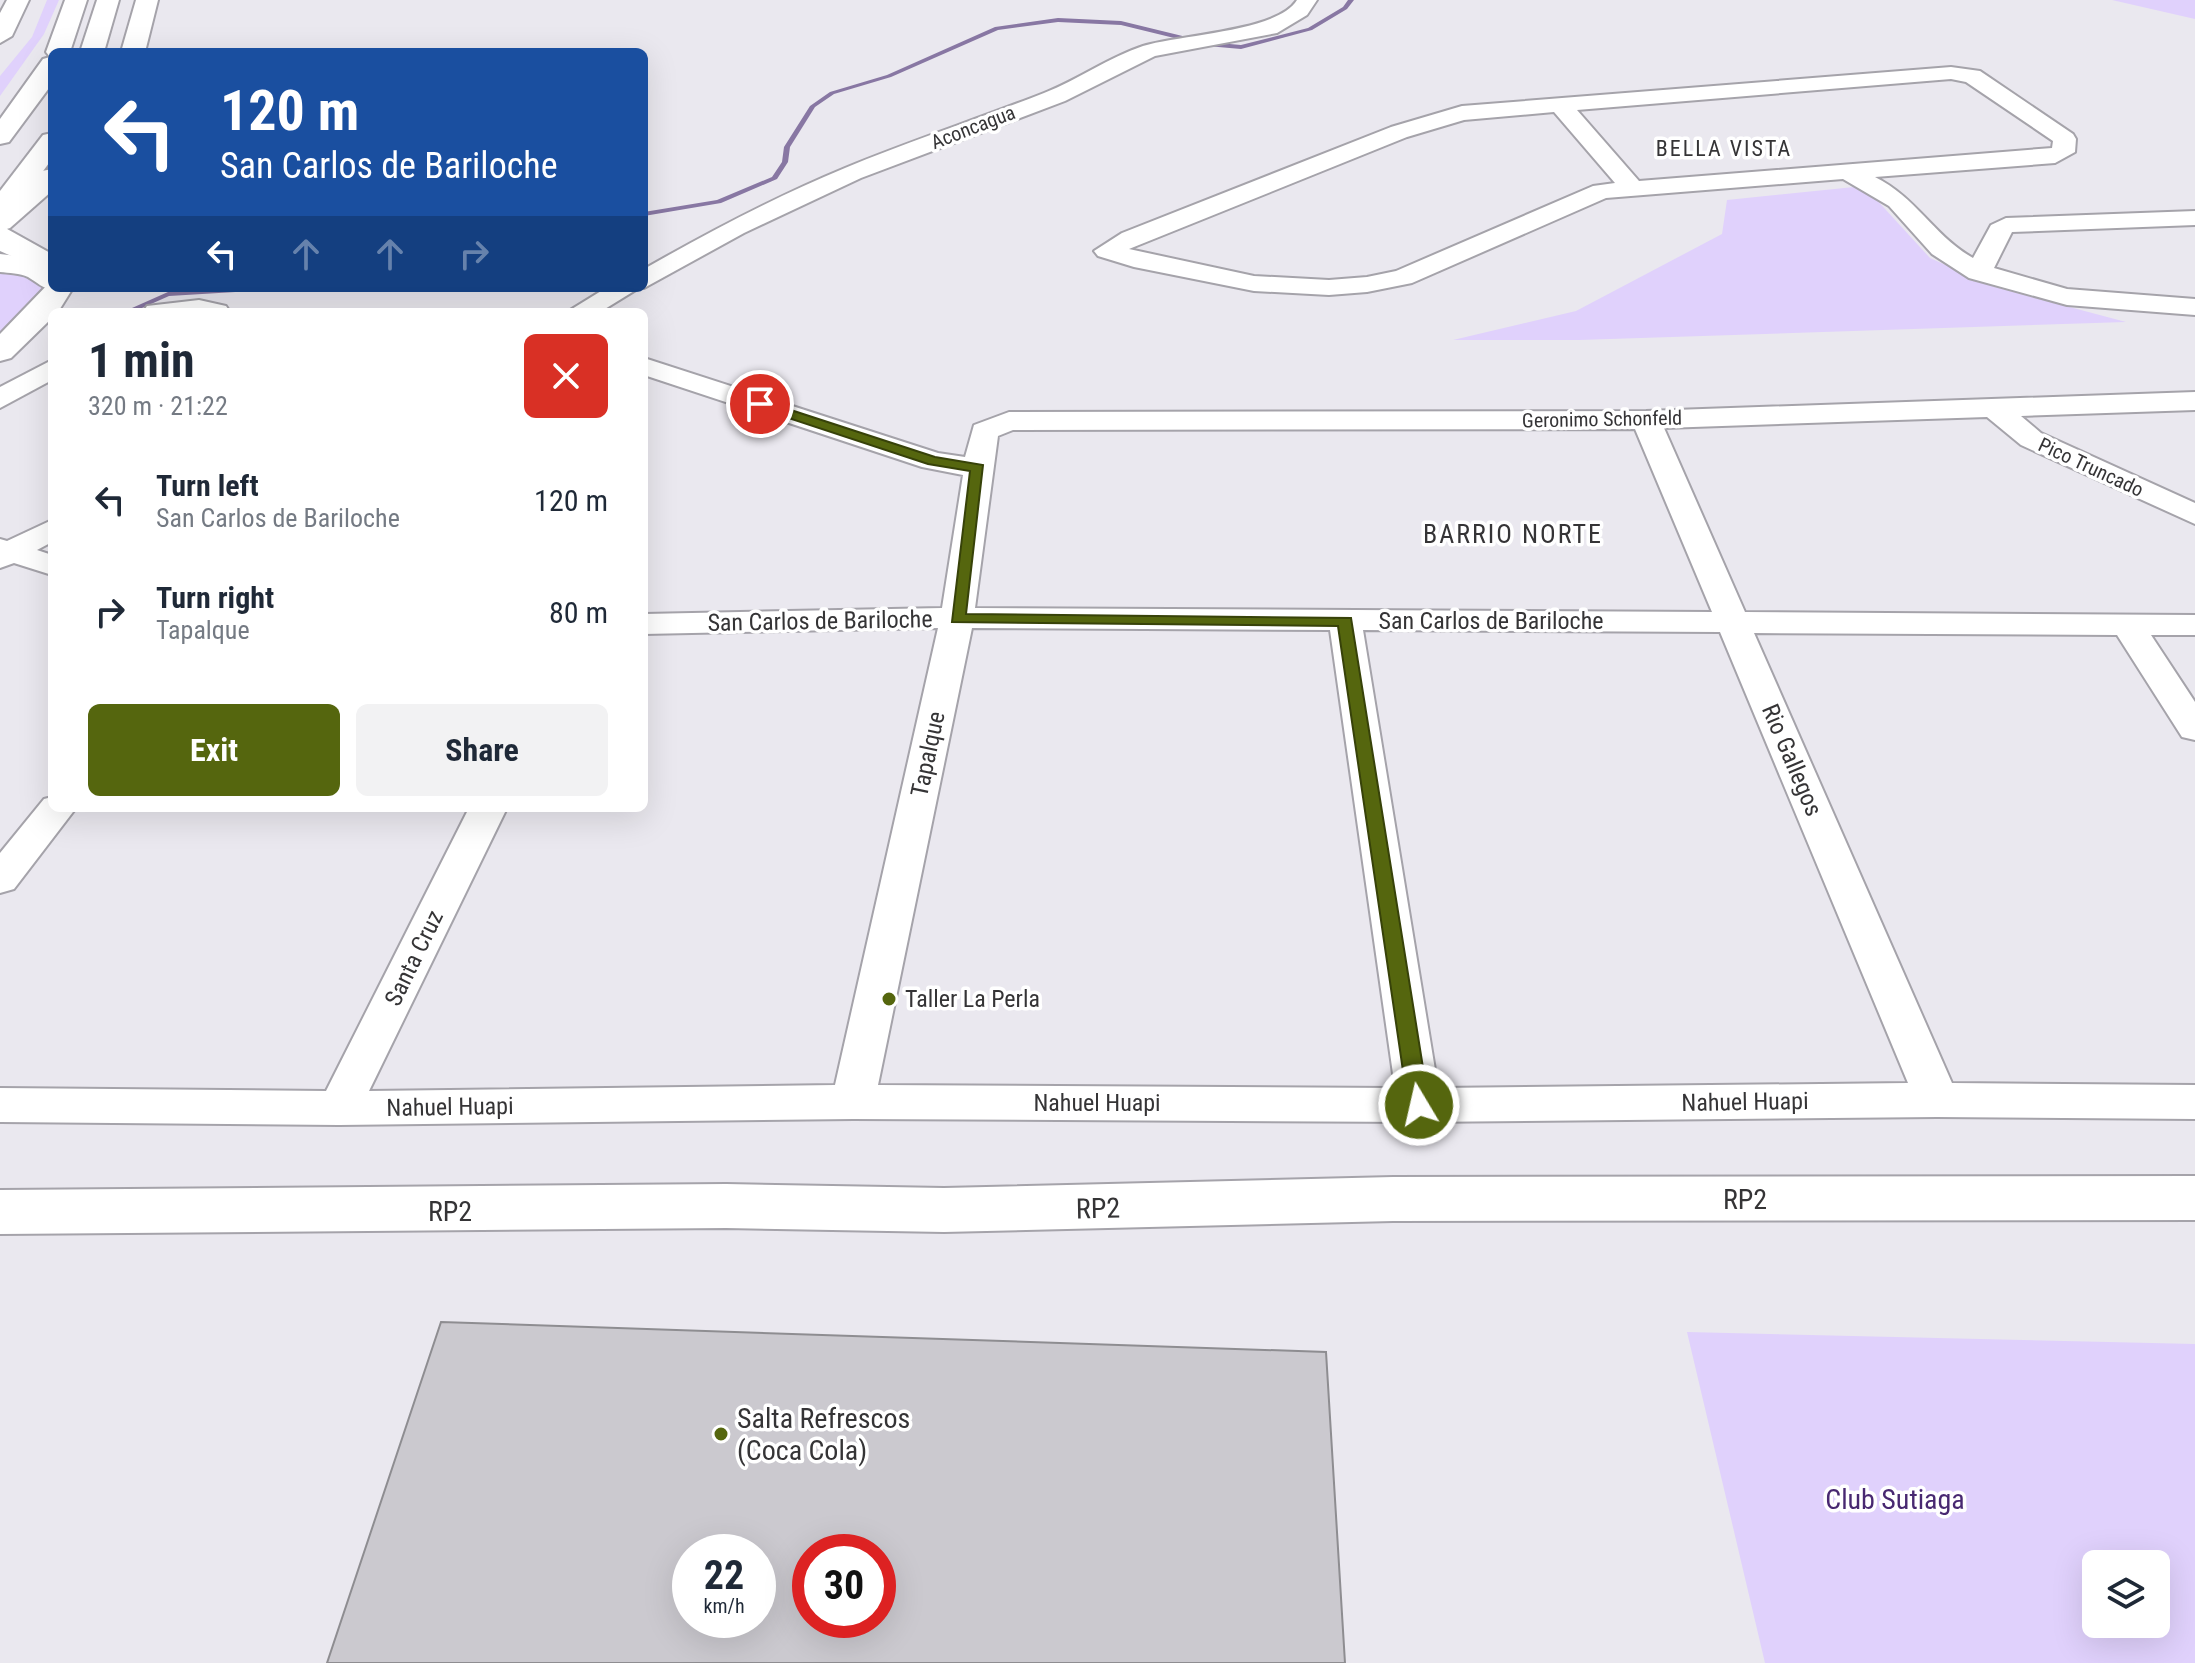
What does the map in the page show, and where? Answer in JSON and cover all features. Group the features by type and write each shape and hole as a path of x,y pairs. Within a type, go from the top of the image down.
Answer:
{"main road":[{"path":"3,26 18,0"},
{"path":"59,48 76,0"},
{"path":"134,48 147,0"},
{"path":"93,48 107,5"},
{"path":"107,5 113,36 111,48"},
{"path":"0,136 27,104 48,70"},
{"path":"0,172 48,118"},
{"path":"0,210 48,146"},
{"path":"0,222 48,180"},
{"path":"0,234 10,245 48,263"},
{"path":"0,263 34,267 48,278"},
{"path":"2,354 49,304 56,292"},
{"name":"RP2","path":"0,1212 726,1206 944,1210 1393,1199 2195,1198"}],"street":[{"name":"Aconcagua","path":"648,278 735,228 853,173 1057,96 1126,59 1209,37 1270,29 1300,11 1307,0"},
{"path":"1951,73 1972,76 2065,139 2063,152 2055,156 1851,174 1631,186 1585,195 1403,278 1369,286 1276,286 1107,251 1131,238 1443,118 1951,73"},
{"path":"1561,106 1631,186"},
{"path":"1851,174 1899,201 1928,237 1978,273 2025,287 2110,303 2195,307"},
{"path":"1978,273 2000,230 2006,225 2195,218"},
{"path":"588,308 618,292"},
{"path":"2,354 44,373"},
{"path":"648,367 933,461 978,468"},
{"path":"0,399 44,373"},
{"name":"Geronimo Schonfeld","path":"1009,421 1646,420 2195,401"},
{"name":"Pico Truncado","path":"1994,408 2031,439 2195,515"},
{"name":"Rio Gallegos","path":"1646,420 1937,1100"},
{"name":"Tapalque","path":"853,1102 957,618 984,431 1009,421"},
{"path":"3,553 48,531"},
{"path":"3,553 48,564"},
{"name":"San Carlos de Bariloche","path":"648,624 957,618 2195,625"},
{"path":"1345,621 1419,1105"},
{"path":"2126,623 2195,729"},
{"path":"0,880 54,812"},
{"name":"Santa Cruz","path":"339,1108 486,812"},
{"name":"Nahuel Huapi","path":"0,1105 339,1108 853,1102 1419,1105 1937,1100 2195,1102"}],"green space":[{"path":"47,0 59,0 44,34 0,96 0,76 32,37"},
{"path":"2112,0 2195,0 2195,19"},
{"path":"1864,186 1930,258 1995,287 2126,322 1579,340 1453,340 1576,311 1722,234 1727,200"},
{"path":"0,266 17,269 42,285 42,291 0,333"},
{"name":"Club Sutiaga","path":"1687,1332 2195,1344 2195,1663 1765,1663"}],"building":[{"path":"441,1322 1326,1352 1345,1663 327,1663"}],"waterway":[{"path":"648,213 719,202 775,178 785,162 787,147 813,106 832,93 889,76 997,28 1058,20 1121,23 1207,44 1241,47 1310,29 1345,8 1351,0"},
{"path":"136,308 168,294 202,292"}],"place":[{"name":"Taller La Perla","path":"889,999"},
{"name":"Salta Refrescos (Coca Cola)","path":"721,1434"}],"district":[{"name":"BELLA VISTA","path":"1724,148"},
{"name":"BARRIO NORTE","path":"1513,534"}],"route":[{"path":"760,404 933,461 978,468 957,618 1345,621 1419,1105"}]}
